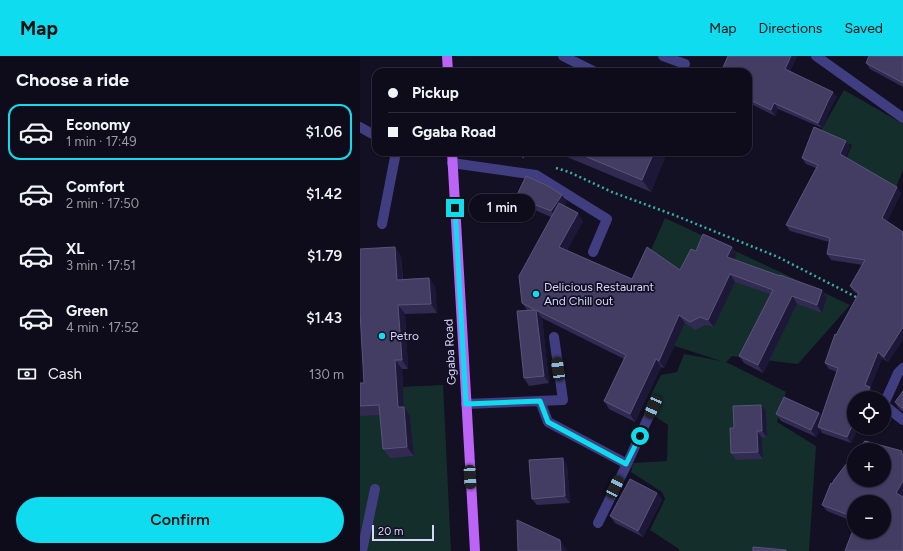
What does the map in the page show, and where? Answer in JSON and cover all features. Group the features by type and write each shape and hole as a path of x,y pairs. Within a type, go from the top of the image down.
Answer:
{"main road":[{"path":"447,56 448,68"},
{"name":"Ggaba Road","path":"452,156 475,551"}],"street":[{"path":"563,56 587,68"},
{"path":"663,56 685,64"},
{"path":"816,56 903,118"},
{"path":"360,127 372,134"},
{"path":"382,224 395,156"},
{"path":"452,163 536,175 607,219 593,252"},
{"path":"466,404 563,400 554,337"},
{"path":"890,391 898,373 903,368"},
{"path":"540,401 548,422 626,464"},
{"path":"598,523 653,407"},
{"path":"891,411 903,420"},
{"path":"362,551 375,489"}],"path":[{"path":"555,167 612,192 778,257 862,301"}],"green space":[{"path":"844,90 903,124 903,170 896,187 836,182 852,145 820,132"},
{"path":"665,218 850,305 798,364 732,356 726,362 786,392 777,422 816,446 809,551 679,551 679,549 650,530 665,499 662,492 631,472 633,463 667,461 668,425 644,409 661,375 677,372 684,354 721,361 644,336 622,316"},
{"path":"443,385 451,551 360,551 360,389"}],"building":[{"path":"728,56 791,56 785,69 833,92 818,123 774,103 771,110 752,101 752,68 723,68"},
{"path":"869,56 903,56 903,83 866,63"},
{"path":"814,127 846,141 840,154 897,187 882,218 903,232 903,327 884,357 878,352 865,385 870,387 868,391 847,391 847,437 818,427 838,368 825,363 835,334 836,335 859,293 850,286 865,260 827,254 830,238 786,225 818,165 802,158"},
{"path":"585,156 652,156 642,180"},
{"path":"526,176 548,186 562,195 551,211 516,197"},
{"path":"559,203 578,213 559,247 632,279 647,247 680,270 691,249 696,251 703,234 732,247 727,257 822,290 817,305 792,296 758,365 739,356 773,290 730,274 708,320 700,317 690,322 679,315 659,361 656,359 630,414 604,401 626,355 536,310 544,376 524,378 517,311 535,310 522,303 519,276"},
{"path":"395,247 397,280 429,278 431,304 398,305 402,360 395,360 398,407 404,407 407,447 383,449 379,405 360,406 360,383 364,383 360,312 360,249"},
{"path":"903,391 903,409 895,402"},
{"path":"784,397 819,413 811,430 776,414"},
{"path":"761,405 762,431 757,431 758,452 731,453 730,428 734,428 733,406"},
{"path":"891,448 902,451 903,481 896,493 903,497 903,551 845,551 850,539 891,539 891,495 847,495 847,514 822,505 831,483 832,484 847,463 847,487 891,487"},
{"path":"563,458 565,496 532,499 529,460"},
{"path":"630,479 657,493 638,531 610,516"},
{"path":"517,520 560,540 561,551 518,551"},
{"path":"753,547 786,550 786,551 753,551"}],"place":[{"name":"Delicious Restaurant And Chill out","path":"536,294"},
{"name":"Petro","path":"382,336"}],"route":[{"path":"455,208 466,404 540,401 548,422 626,464 640,436"}]}
